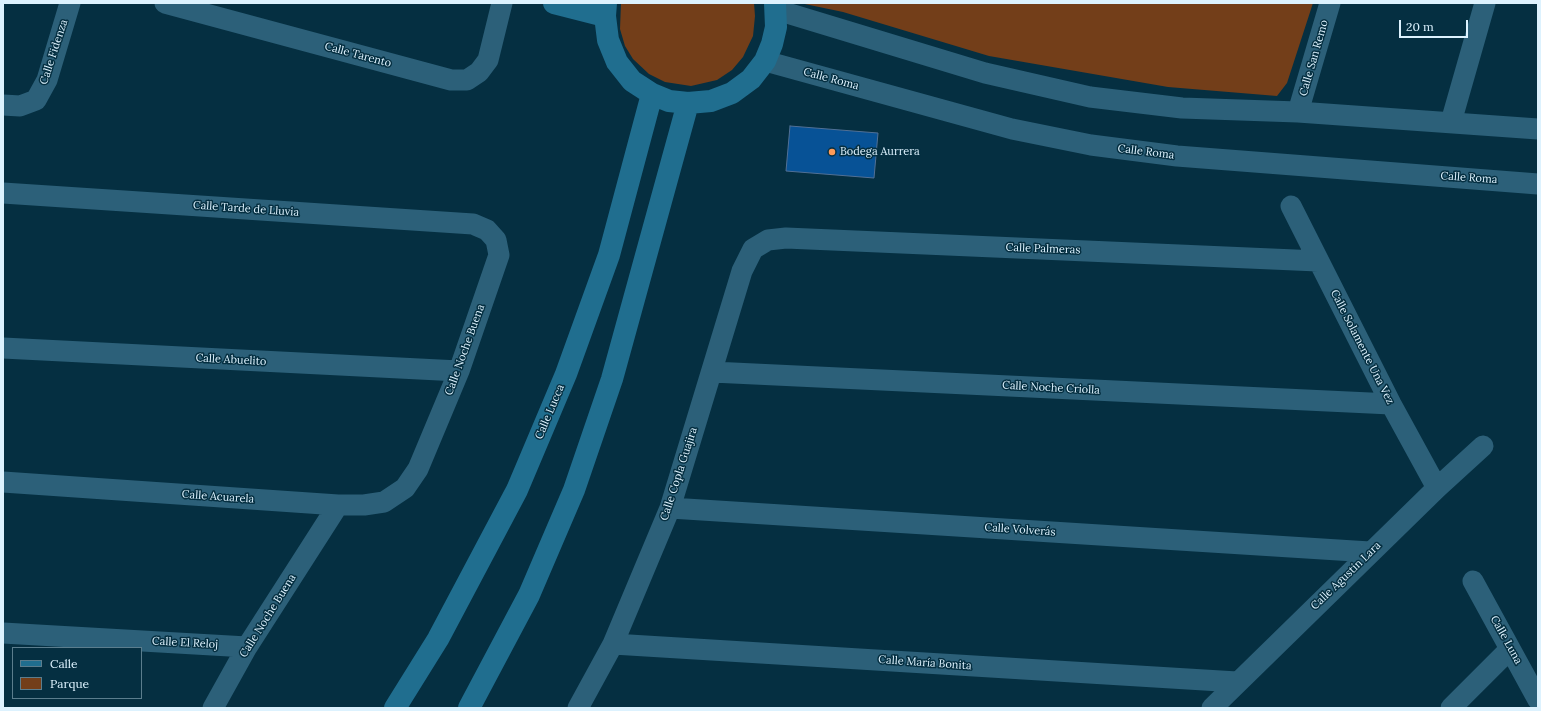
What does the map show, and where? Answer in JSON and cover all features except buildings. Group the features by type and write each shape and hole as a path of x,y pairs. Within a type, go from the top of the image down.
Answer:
{"street":[{"name":"Calle Fidenza","path":"3,105 20,106 36,100 47,80 70,3"},
{"name":"Calle Tarento","path":"165,3 452,80 468,80 479,72 488,60 502,3"},
{"path":"554,3 605,10 608,40 617,62 632,81 652,94 669,101 688,104 711,101 732,93 751,79 765,61 775,33 776,6 985,73 1090,97 1182,108 1298,112 1538,129"},
{"name":"Calle San Remo","path":"1298,112 1330,3"},
{"path":"1451,122 1484,3"},
{"name":"Calle Roma","path":"765,61 1012,129 1091,145 1177,156 1538,184"},
{"name":"Calle Lucca","path":"395,708 438,639 517,490 566,374 609,255 652,94"},
{"path":"469,708 530,595 574,490 612,379 688,104"},
{"name":"Calle Tarde de Lluvia","path":"3,194 474,224 487,230"},
{"name":"Calle Solamente Una Vez","path":"1291,206 1391,404 1436,488"},
{"name":"Calle Noche Buena","path":"418,469 459,371 499,255 496,240 487,230"},
{"name":"Calle Palmeras","path":"768,240 794,239 1318,261"},
{"name":"Calle Copla Guajira","path":"578,708 613,644 670,508 742,271 753,250 768,240"},
{"name":"Calle Abuelito","path":"3,348 459,371"},
{"name":"Calle Noche Criolla","path":"712,372 1391,404"},
{"name":"Calle Agustín Lara","path":"1212,708 1436,488 1483,446"},
{"name":"Calle Acuarela","path":"3,482 338,505 364,505 384,502 405,488 418,469"},
{"name":"Calle Noche Buena","path":"213,708 247,647 338,505"},
{"name":"Calle Volverás","path":"670,508 1370,552"},
{"name":"Calle Luna","path":"1473,581 1538,700"},
{"name":"Calle El Reloj","path":"3,633 247,647"},
{"name":"Calle María Bonita","path":"613,644 1237,682"},
{"path":"1451,708 1510,649"}],"green space":[{"path":"621,3 754,3 755,16 753,36 743,57 732,70 717,80 691,86 665,82 649,74 633,59 625,46 620,29"},
{"path":"800,3 1313,3 1287,83 1277,96 1168,87 989,56 843,12"}],"place":[{"name":"Bodega Aurrera","path":"832,152"}]}
